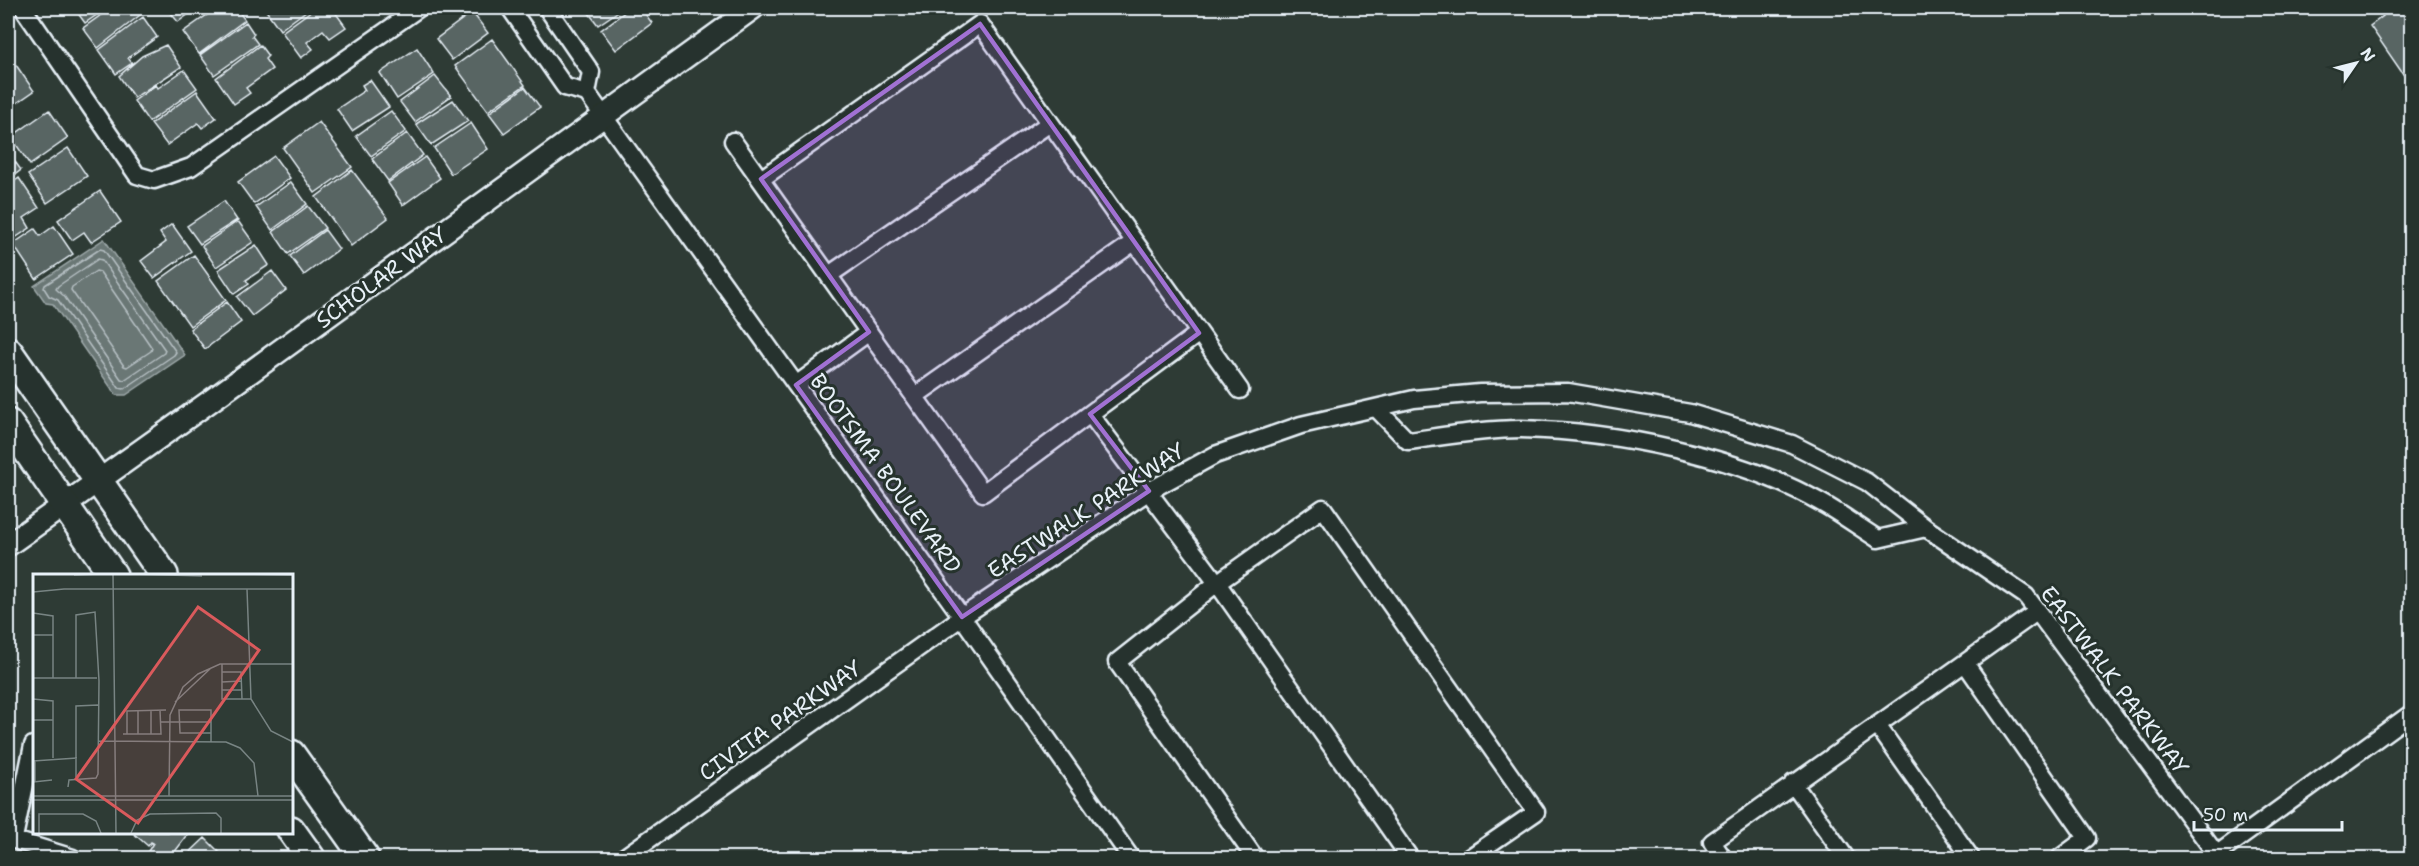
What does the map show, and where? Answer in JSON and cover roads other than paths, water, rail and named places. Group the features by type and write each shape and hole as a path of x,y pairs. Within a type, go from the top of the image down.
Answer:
{"main road":[{"path":"8,351 163,574"},
{"path":"8,423 112,574"},
{"path":"292,755 365,858"},
{"path":"292,831 311,858"}],"street":[{"path":"8,10 17,8"},
{"path":"23,8 137,175 154,180 191,167 419,8"},
{"path":"510,8 565,87 587,93 591,72 547,8"},
{"name":"SCHOLAR WAY","path":"8,545 753,8"},
{"path":"761,179 980,24 1240,390"},
{"name":"BOOTSMA BOULEVARD","path":"587,93 1131,858"},
{"path":"829,275 1050,123"},
{"path":"733,141 983,493 1199,333"},
{"path":"915,396 1134,242"},
{"path":"796,385 869,332"},
{"name":"EASTWALK PARKWAY","path":"962,618 1149,492 1215,455 1301,425 1414,399 1480,393 1569,392 1690,412 1792,444 1867,482 1926,528 2026,596 2216,858"},
{"path":"1376,408 1408,441 1520,429 1581,434 1671,447 1757,473 1819,502 1878,539 1926,528"},
{"path":"1090,414 1217,583 1410,858"},
{"path":"1255,858 1117,662 1217,583 1323,508 1536,812 1469,858"},
{"path":"1723,858 1712,842 2038,611"},
{"name":"CIVITA PARKWAY","path":"623,858 962,618"},
{"path":"1965,663 2087,838 2060,858"},
{"path":"2216,858 2412,713"},
{"path":"1876,724 1971,858"},
{"path":"33,745 11,838 74,858"},
{"path":"1793,783 1846,858"}],"water":[{"path":"104,239 185,355 126,395 116,395 53,304 46,303 34,286"}]}
